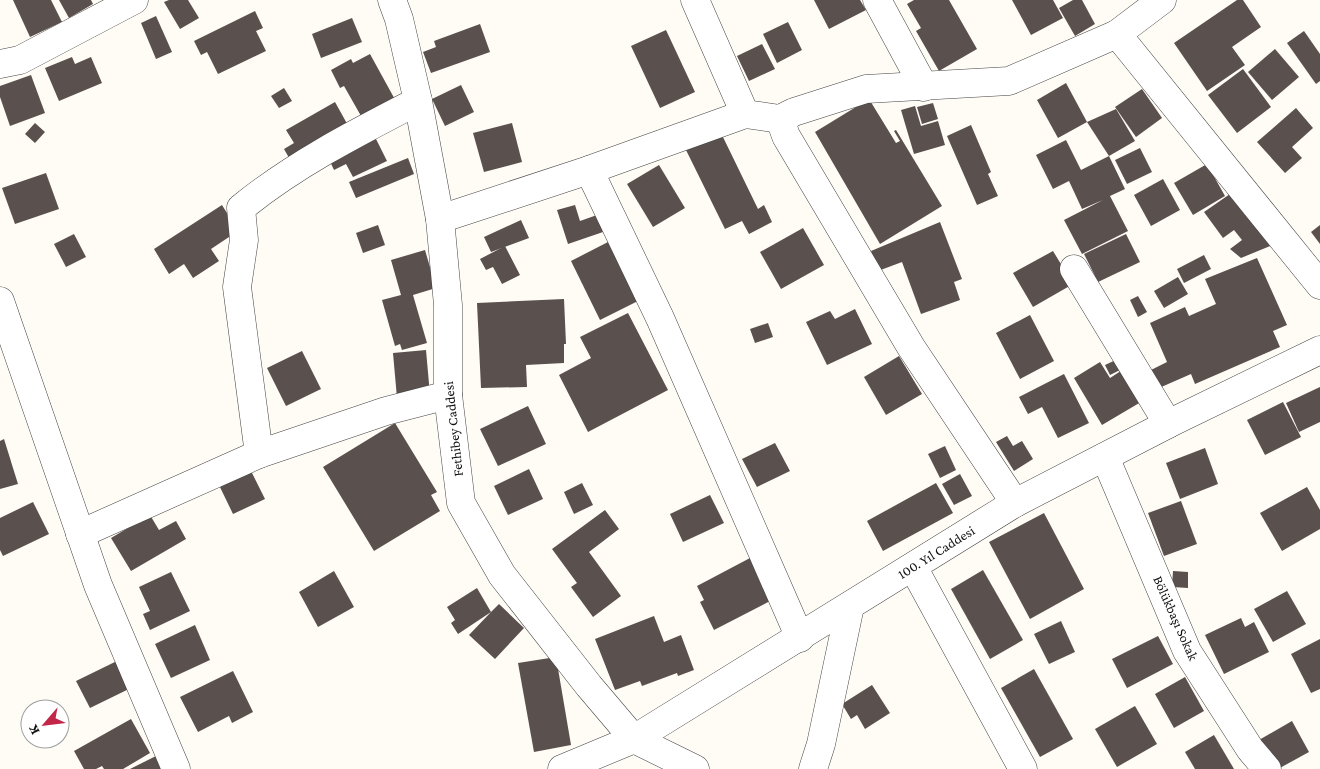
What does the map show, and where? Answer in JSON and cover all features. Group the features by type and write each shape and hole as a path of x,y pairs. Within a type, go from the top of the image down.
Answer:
{"street":[{"path":"0,64 20,60 134,0"},
{"name":"Fethibey Caddesi","path":"392,0 399,19 418,100 440,219 448,305 448,395 461,503 502,575 589,686 634,739 695,769"},
{"path":"695,0 745,114"},
{"path":"878,0 924,87"},
{"path":"440,219 589,170 745,114 780,119 794,112 866,90 1009,81 1117,34 1162,0"},
{"path":"1117,34 1320,285"},
{"path":"259,454 238,287 244,240 241,208 270,185 314,156 418,100"},
{"path":"780,119 786,136 911,347 1015,503"},
{"path":"589,170 660,318 800,638"},
{"path":"1074,269 1168,424"},
{"path":"0,301 98,585 176,769"},
{"name":"100. Yıl Caddesi","path":"562,769 634,739 800,638 1015,503 1168,424 1320,350"},
{"path":"80,534 259,454 386,412 448,395"},
{"name":"Bölükbaşı Sokak","path":"1105,457 1187,651 1250,749 1267,769"},
{"path":"913,567 1024,769"},
{"path":"813,769 821,744 850,606"}],"building":[{"path":"13,0 51,0 62,22 30,37"},
{"path":"59,0 91,0 93,4 69,18"},
{"path":"169,0 188,0 199,18 180,29 164,2"},
{"path":"814,0 860,0 866,10 829,29"},
{"path":"914,0 949,0 977,49 939,71 916,31 921,28 907,4"},
{"path":"1012,0 1053,0 1063,18 1031,35"},
{"path":"1073,0 1082,0 1095,24 1075,36 1059,8"},
{"path":"1237,0 1243,0 1261,27 1232,47 1245,65 1207,91 1174,43"},
{"path":"255,11 263,28 256,31 266,51 218,74 207,52 201,55 194,41"},
{"path":"156,16 172,52 156,59 141,23"},
{"path":"352,18 362,42 321,58 312,34"},
{"path":"788,22 802,50 777,63 763,34"},
{"path":"480,24 490,52 431,73 423,52 436,47 434,41"},
{"path":"666,30 695,92 660,108 631,46"},
{"path":"1304,31 1320,54 1320,81 1316,84 1287,43"},
{"path":"762,44 775,69 749,81 737,56"},
{"path":"1275,49 1299,77 1272,100 1248,72"},
{"path":"370,54 398,105 365,123 344,86 340,88 331,70 351,59 353,63"},
{"path":"72,57 75,64 91,57 102,83 59,101 45,68"},
{"path":"1243,69 1271,107 1237,133 1208,95"},
{"path":"31,75 45,113 10,126 0,97 0,86"},
{"path":"1066,83 1087,122 1058,138 1037,100"},
{"path":"461,85 474,112 445,126 432,99"},
{"path":"284,88 292,101 279,108 271,96"},
{"path":"1142,89 1162,118 1136,137 1115,107"},
{"path":"869,99 896,143 900,141 894,131 896,130 942,206 880,244 815,132"},
{"path":"335,102 350,129 292,163 284,149 294,143 286,130"},
{"path":"933,103 938,119 922,124 917,107"},
{"path":"915,106 921,126 938,121 945,145 914,154 901,110"},
{"path":"1296,108 1313,128 1292,147 1302,158 1285,173 1257,142"},
{"path":"1116,109 1135,141 1109,156 1087,122"},
{"path":"35,123 45,132 35,143 25,134"},
{"path":"512,123 522,162 484,172 473,133"},
{"path":"971,125 991,172 988,174 998,196 977,205 947,136"},
{"path":"373,133 387,161 353,177 346,164 334,170 327,155"},
{"path":"721,133 758,209 764,205 772,222 749,234 742,221 725,229 686,150"},
{"path":"1066,140 1081,170 1109,156 1125,189 1110,196 1128,231 1082,254 1064,220 1103,200 1082,209 1069,181 1053,189 1036,155"},
{"path":"1140,148 1152,172 1127,184 1115,160"},
{"path":"408,158 414,174 356,198 349,182"},
{"path":"1207,164 1225,196 1193,215 1174,183"},
{"path":"659,165 685,208 653,227 627,184"},
{"path":"46,173 59,209 15,224 2,188"},
{"path":"1163,179 1180,210 1151,226 1134,195"},
{"path":"1230,194 1245,215 1252,211 1275,244 1241,258 1230,249 1242,240 1234,230 1223,238 1204,212"},
{"path":"222,205 238,231 211,249 219,261 193,278 184,264 169,274 154,249"},
{"path":"575,205 580,221 597,215 603,232 568,244 557,210"},
{"path":"521,220 529,238 491,252 484,237"},
{"path":"940,222 962,279 954,282 960,300 921,314 902,262 878,271 871,251"},
{"path":"378,225 385,245 363,253 356,233"},
{"path":"1320,225 1320,244 1311,232"},
{"path":"803,228 824,265 781,289 760,252"},
{"path":"74,234 86,257 66,267 54,244"},
{"path":"1126,234 1140,262 1098,282 1084,254"},
{"path":"608,242 638,301 600,320 571,261"},
{"path":"505,246 520,275 502,284 493,267 486,270 480,259"},
{"path":"425,250 436,288 413,295 427,343 402,350 400,344 395,346 382,300 401,295 391,260"},
{"path":"1053,251 1073,284 1033,307 1013,273"},
{"path":"1204,255 1211,269 1184,283 1177,269"},
{"path":"1257,258 1287,325 1273,331 1280,347 1195,384 1191,374 1159,388 1151,370 1167,362 1150,323 1185,307 1189,316 1216,304 1205,279"},
{"path":"1178,277 1188,294 1164,308 1154,291"},
{"path":"1138,296 1147,312 1138,317 1130,300"},
{"path":"564,299 566,344 564,344 564,363 526,365 527,387 481,388 477,303"},
{"path":"855,309 872,344 827,365 806,322 830,311 835,319"},
{"path":"628,313 668,390 588,432 559,375 591,358 580,337"},
{"path":"1030,315 1054,361 1020,379 996,333"},
{"path":"768,323 773,337 755,343 750,329"},
{"path":"426,350 430,395 397,398 393,353"},
{"path":"302,351 321,389 286,406 267,368"},
{"path":"899,356 922,394 886,415 864,377"},
{"path":"1120,358 1124,368 1110,375 1105,365"},
{"path":"1100,362 1110,378 1127,367 1146,399 1102,425 1074,378"},
{"path":"1064,374 1089,423 1058,438 1042,407 1028,414 1019,397"},
{"path":"1320,387 1320,422 1299,432 1286,403"},
{"path":"1283,402 1301,437 1265,455 1247,420"},
{"path":"528,406 546,444 498,466 480,429"},
{"path":"395,423 437,492 431,495 440,511 374,551 323,467"},
{"path":"1007,436 1013,446 1022,441 1033,459 1014,471 996,442"},
{"path":"4,439 18,484 0,489 0,441"},
{"path":"775,443 790,471 757,487 742,459"},
{"path":"945,446 956,470 940,478 928,454"},
{"path":"1205,448 1218,484 1180,499 1166,463"},
{"path":"249,467 265,499 233,514 218,483"},
{"path":"529,469 543,499 508,515 494,486"},
{"path":"960,474 972,496 954,505 942,484"},
{"path":"582,483 593,505 574,514 564,492"},
{"path":"936,483 953,513 883,551 867,521"},
{"path":"1307,487 1320,510 1320,529 1282,551 1260,513"},
{"path":"710,495 724,523 683,542 670,514"},
{"path":"1181,501 1197,544 1164,556 1148,513"},
{"path":"33,502 49,534 3,556 0,550 0,518"},
{"path":"605,510 619,529 589,552 621,596 593,617 571,587 577,583 552,549"},
{"path":"1044,513 1084,589 1030,619 989,542"},
{"path":"150,515 159,530 176,521 186,539 131,571 111,538"},
{"path":"750,558 772,600 714,630 700,602 704,600 697,586"},
{"path":"983,570 1023,640 990,659 951,589"},
{"path":"334,571 354,607 318,627 299,592"},
{"path":"1173,571 1188,572 1188,588 1172,587"},
{"path":"171,572 190,611 150,630 143,614 150,611 139,587"},
{"path":"477,588 491,612 458,634 451,623 455,620 447,607"},
{"path":"1287,591 1306,624 1273,642 1254,609"},
{"path":"499,604 524,628 495,659 469,635"},
{"path":"654,616 664,642 681,635 694,670 678,676 677,673 642,686 640,681 615,690 595,639"},
{"path":"1241,618 1245,627 1254,622 1269,652 1224,674 1205,635"},
{"path":"1061,621 1075,652 1049,664 1034,634"},
{"path":"195,625 210,660 171,678 155,644"},
{"path":"1158,636 1173,664 1127,688 1112,659"},
{"path":"1320,639 1320,689 1311,693 1291,654"},
{"path":"556,657 571,745 534,752 518,663"},
{"path":"121,659 135,686 90,708 76,681"},
{"path":"1034,669 1073,739 1040,757 1001,688"},
{"path":"233,671 253,712 232,723 229,716 198,732 180,697"},
{"path":"1185,677 1204,711 1174,728 1155,694"},
{"path":"872,685 890,713 865,729 857,715 851,719 842,704"},
{"path":"1135,706 1157,744 1117,767 1095,729"},
{"path":"131,719 150,753 123,769 104,769 102,766 96,769 84,769 74,751"},
{"path":"1292,721 1309,752 1278,769 1259,740"},
{"path":"1214,735 1234,769 1195,769 1185,752"},
{"path":"156,756 163,769 130,769"}]}
